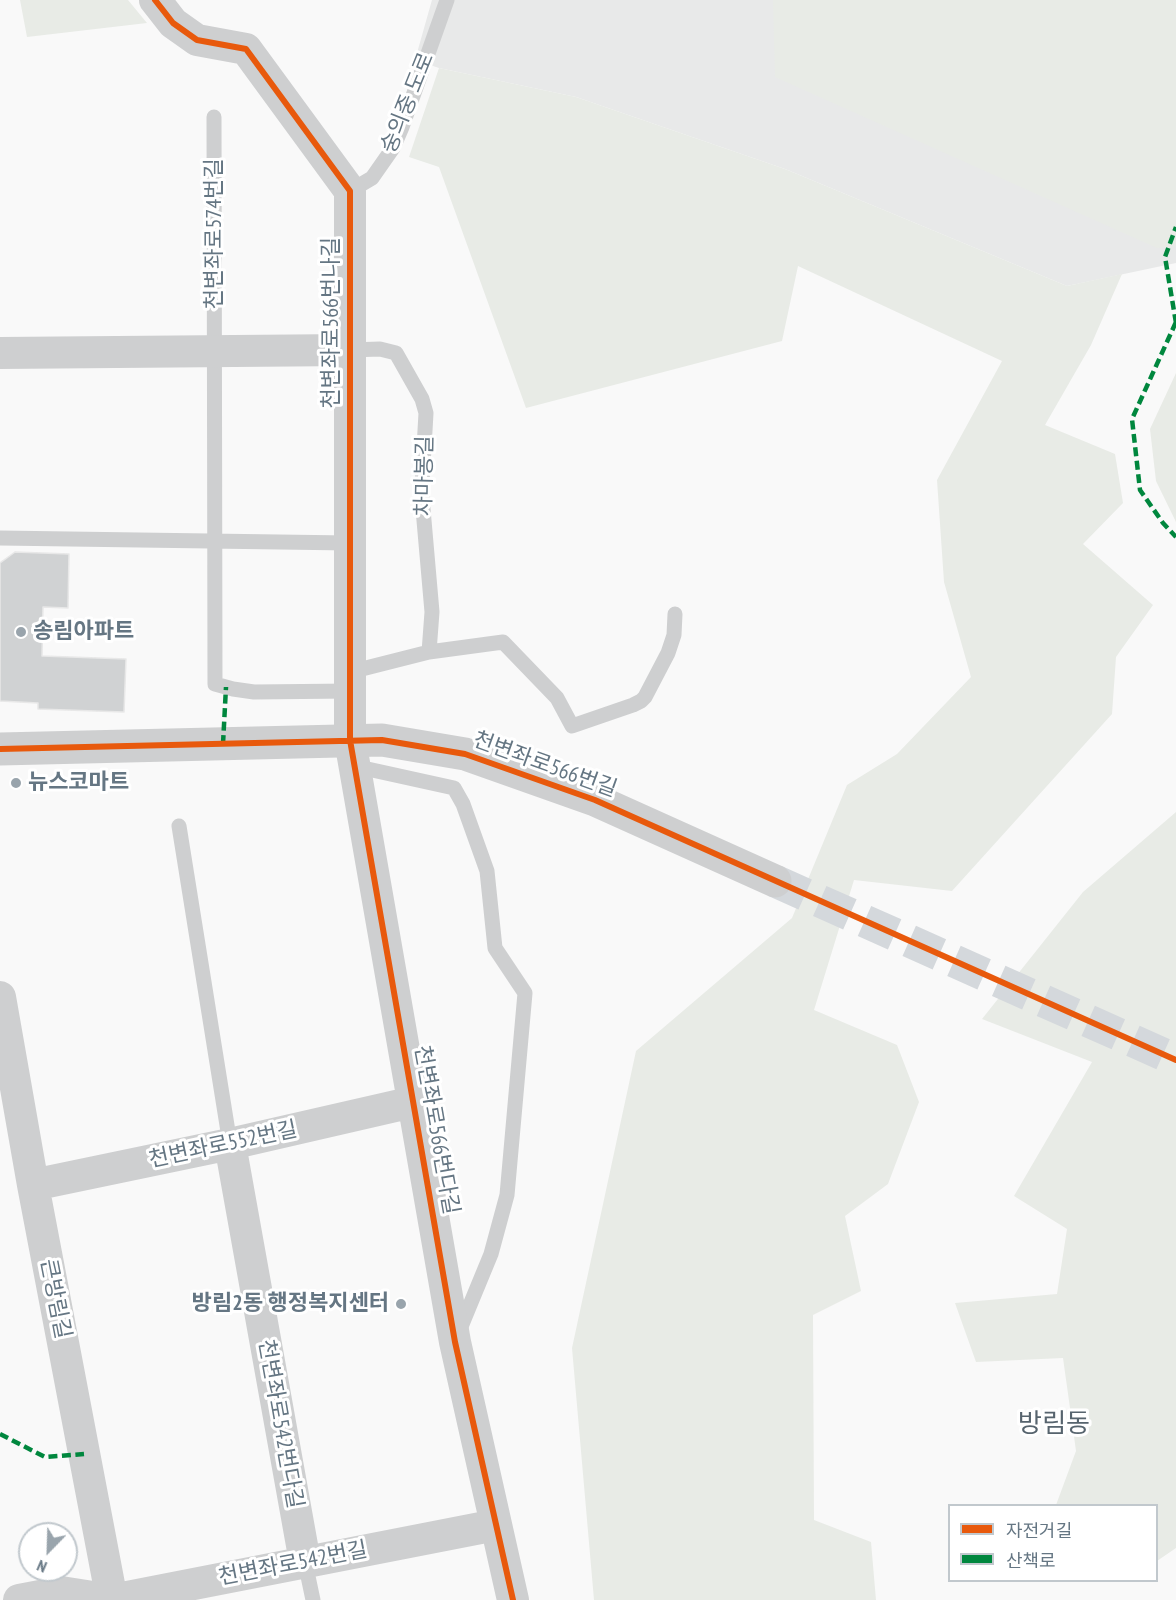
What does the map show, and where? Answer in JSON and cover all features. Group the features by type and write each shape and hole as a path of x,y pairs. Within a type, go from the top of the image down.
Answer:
{"street":[{"path":"155,0 173,23 197,40 246,49 350,191"},
{"name":"천변좌로566번나길","path":"350,191 349,543 352,753"},
{"path":"0,353 350,350"},
{"name":"천변좌로566번길","path":"0,749 352,753 382,740 465,754 595,800 775,881"},
{"name":"천변좌로566번다길","path":"352,753 455,1342 513,1600"},
{"name":"큰방림길","path":"0,997 33,1185 112,1600"},
{"name":"천변좌로552번길","path":"33,1185 230,1144 413,1102"},
{"name":"천변좌로542번다길","path":"230,1144 305,1562"},
{"name":"천변좌로542번길","path":"19,1600 61,1592 112,1600 496,1525"}],"lane":[{"name":"숭의중 도로","path":"350,191 372,178 393,148 447,0"},
{"name":"천변좌로574번길","path":"214,117 215,684 233,690 254,692 350,681"},
{"name":"차마봉길","path":"350,350 380,349 396,353 422,399 426,413 422,483 432,612 429,652"},
{"path":"0,538 349,543"},
{"path":"350,681 429,652 502,642 557,698 572,726 641,701 668,653 674,635 675,614"},
{"path":"352,753 454,788 463,804 487,871 495,948 525,993 507,1195 491,1254 455,1342"},
{"path":"179,826 230,1144"},
{"path":"305,1562 313,1600"}],"shaded area":[{"path":"20,0 128,0 147,23 27,37"},
{"path":"432,0 1176,0 1176,263 1067,286 785,169 576,97 439,68 415,60"},
{"path":"773,0 1176,0 1176,246 1157,248 775,77"},
{"path":"439,68 576,97 785,169 1067,286 1122,274 1091,345 1045,425 1115,454 1123,503 1083,544 1153,605 1116,657 1112,714 952,891 854,880 814,1010 897,1045 919,1102 888,1184 845,1216 861,1291 813,1315 814,1520 871,1542 876,1600 594,1600 572,1348 636,1051 792,918 847,785 897,754 971,677 944,582 937,480 1002,361 798,266 782,341 526,408 439,167 409,157"},
{"path":"1176,373 1176,522 1156,481 1150,429"},
{"path":"1176,812 1176,1548 1158,1560 1158,1504 1056,1504 1076,1451 1063,1358 976,1362 955,1303 1057,1294 1067,1229 1014,1196 1092,1062 982,1019 1083,892"}],"building":[{"name":"송림아파트","path":"15,552 69,554 68,608 43,607 42,656 126,659 124,712 38,709 38,703 0,701 0,563"}],"tunnel":[{"path":"775,881 1176,1060"}],"marked path":[{"path":"1176,227 1165,257 1176,323"},
{"path":"1176,322 1132,419 1140,490 1163,523 1176,537"},
{"path":"223,744 226,687"},
{"path":"0,1434 45,1457 84,1454"}],"cycle path":[{"path":"155,0 173,23 197,40 246,49 350,191 350,740 455,1342 513,1600"},
{"path":"0,749 382,740 465,754 595,800 1176,1060"}],"place":[{"name":"송림아파트","path":"21,632"},
{"name":"뉴스코마트","path":"16,783"},
{"name":"방림2동 행정복지센터","path":"401,1304"}],"district":[{"name":"방림동","path":"1054,1425"}]}
